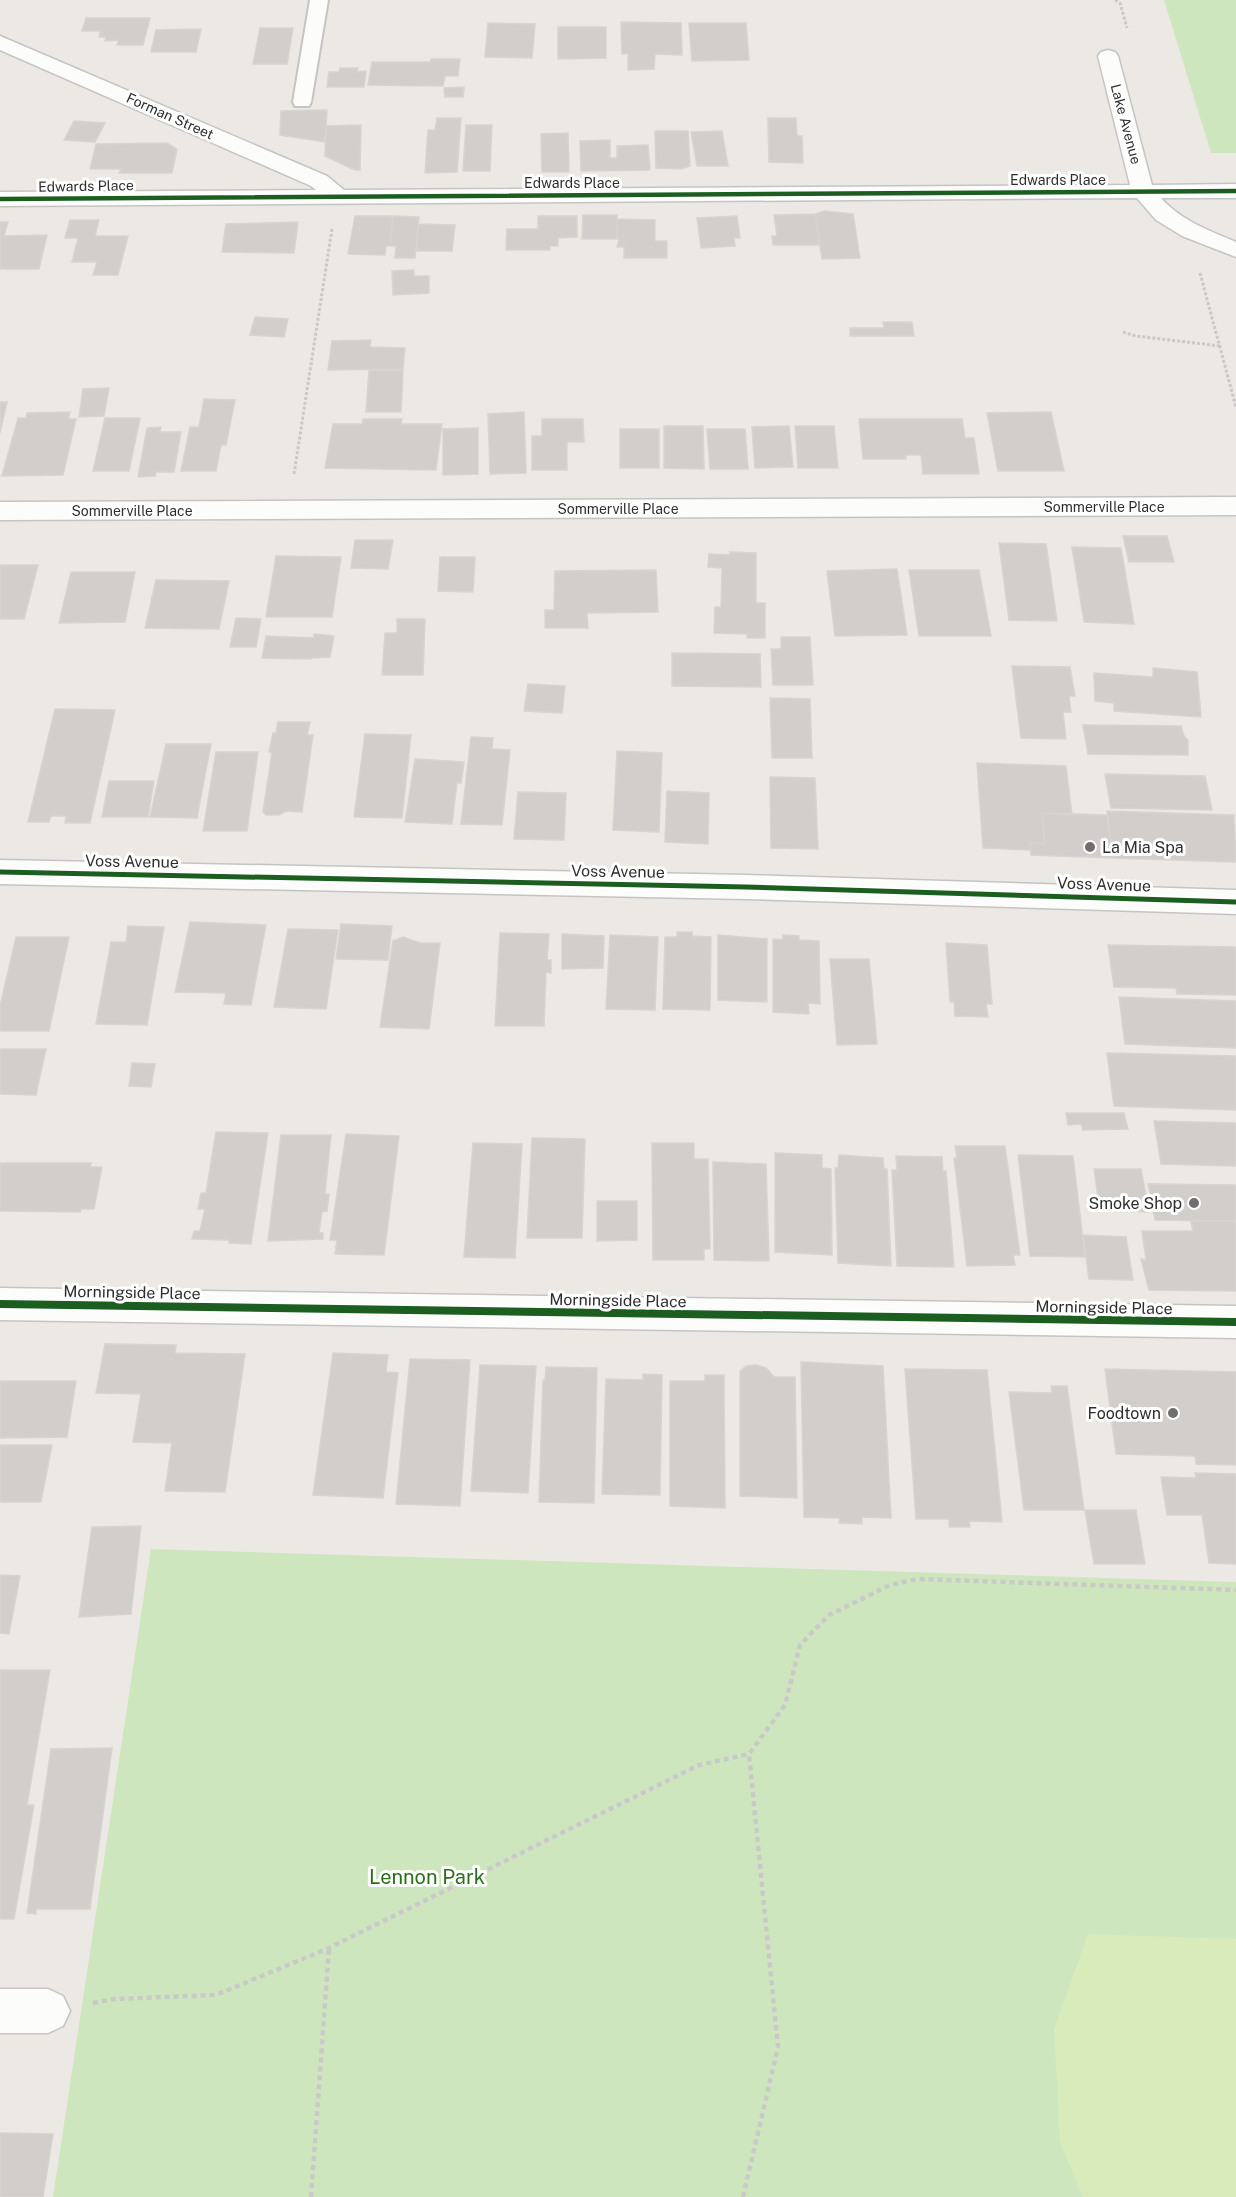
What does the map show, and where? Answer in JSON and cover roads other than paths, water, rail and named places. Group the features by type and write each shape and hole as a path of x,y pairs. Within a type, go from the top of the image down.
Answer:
{"street":[{"name":"Forman Street","path":"0,42 319,181 337,196"},
{"name":"Lake Avenue","path":"1108,56 1143,192"},
{"name":"Edwards Place","path":"0,199 1236,191"},
{"path":"1143,192 1164,215 1172,220 1190,231 1236,250"},
{"name":"Sommerville Place","path":"0,511 1236,506"},
{"name":"Voss Avenue","path":"0,872 723,886 1236,902"},
{"name":"Morningside Place","path":"0,1304 1236,1322"},
{"path":"0,2011 48,2011"}],"lane":[{"path":"302,102 319,0"}],"place":[{"name":"La Mia Spa","path":"1090,847"},
{"name":"Smoke Shop","path":"1194,1203"},
{"name":"Foodtown","path":"1173,1413"}],"park label":[{"name":"Lennon Park","path":"427,1877"}]}
